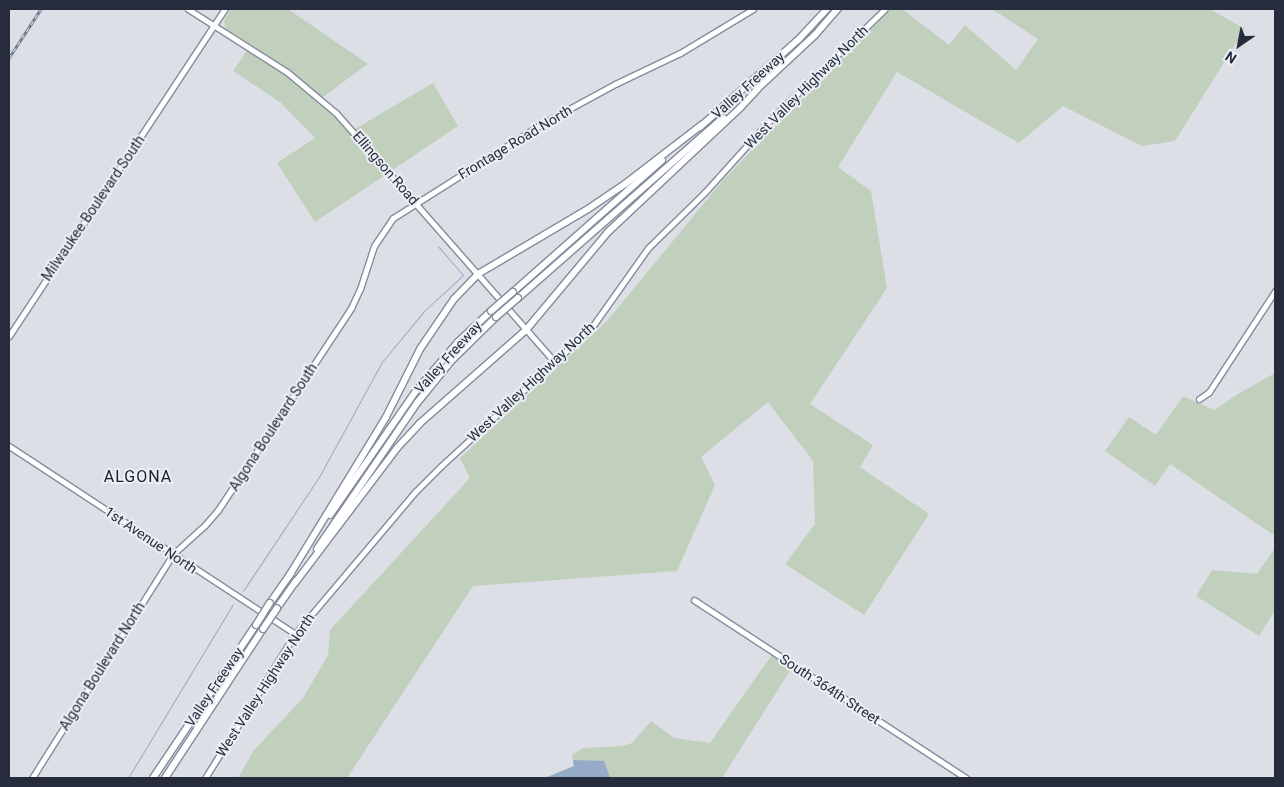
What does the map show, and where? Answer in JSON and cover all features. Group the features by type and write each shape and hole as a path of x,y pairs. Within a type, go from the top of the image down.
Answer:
{"highway":[{"name":"Valley Freeway","path":"153,778 416,391 458,342 799,38 827,9"},
{"name":"Valley Freeway","path":"165,778 262,629 417,403 452,360 496,317 758,89 815,35 838,9"},
{"path":"294,583 397,448 419,424 526,330 608,232 758,89"},
{"path":"289,576 386,417 420,349 454,299 478,274 595,204 703,124"}],"street":[{"name":"Ellingson Road","path":"188,9 287,72 320,99 353,130 555,362"},
{"name":"Milwaukee Boulevard South","path":"9,336 225,9"},
{"name":"Frontage Road North","path":"393,218 545,122 615,84 680,53 753,9"},
{"name":"West Valley Highway North","path":"205,778 295,634 428,478 599,320 648,248 705,192 775,115 885,9"},
{"name":"Algona Boulevard South","path":"173,554 205,525 218,510 346,316 360,289 371,251 393,218"},
{"path":"1199,399 1209,392 1275,291"},
{"name":"1st Avenue North","path":"9,446 295,634"},
{"name":"Algona Boulevard North","path":"32,778 173,554"},
{"name":"South 364th Street","path":"694,600 966,778"}],"green space":[{"path":"231,9 288,9 368,64 320,99 353,130 433,83 458,126 315,222 277,163 315,138 280,102 233,71 251,45 225,28 224,20"},
{"path":"891,9 902,9 949,45 965,25 1016,70 1038,39 992,9 1210,9 1245,29 1175,141 1142,146 1063,106 1019,143 897,72 838,167 871,191 887,288 810,404 873,445 860,467 929,514 864,615 785,564 815,524 813,461 768,402 701,457 715,485 677,571 473,586 347,778 238,778 254,750 303,698 328,655 330,630 470,478 460,458 607,321 724,179"},
{"path":"1275,373 1275,536 1170,464 1155,486 1105,451 1129,417 1156,435 1183,396 1214,410"},
{"path":"1275,548 1275,610 1259,636 1196,596 1212,570 1257,574"},
{"path":"773,653 793,666 722,778 545,778 574,766 572,755 583,748 623,746 632,743 651,721 674,738 710,743"}],"water":[{"path":"573,760 604,761 610,778 545,778 574,766"}],"waterway":[{"path":"243,591 319,477 382,362 424,311 463,275 438,246"},
{"path":"128,778 233,604"}],"railway":[{"path":"9,58 41,9"}],"district":[{"name":"ALGONA","path":"138,477"}]}
